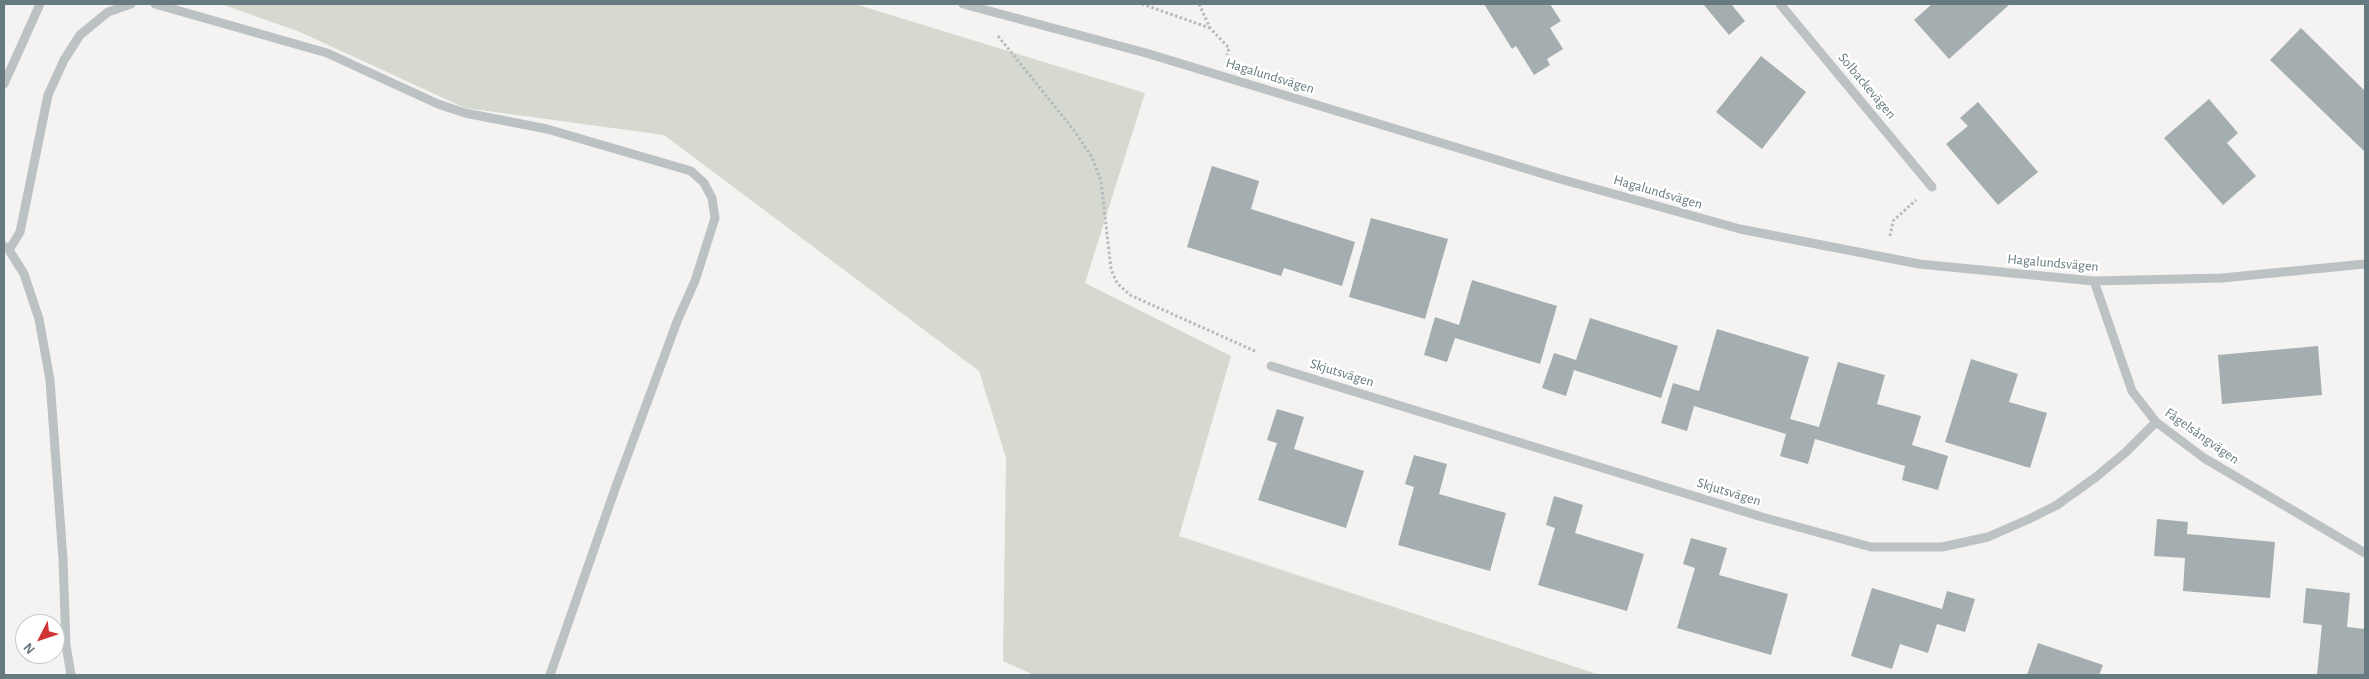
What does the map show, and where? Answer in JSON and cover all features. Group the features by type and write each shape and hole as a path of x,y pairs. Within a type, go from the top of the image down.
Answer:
{"street":[{"path":"4,84 40,4"},
{"path":"71,675 66,645 63,559 50,380 39,319 24,274 6,248 20,232 48,95 64,60 80,35 108,12 131,4"},
{"path":"155,4 327,54 438,104 465,113 547,129 691,171 704,183 712,198 715,218 695,281 678,320 615,489 550,675"},
{"name":"Hagalundsvägen","path":"963,4 1222,76 1560,179 1740,229 1884,258 1919,264 2094,282 2222,278 2365,264"},
{"name":"Solbackevägen","path":"1780,4 1932,187"},
{"name":"Fågelsångvägen","path":"2094,282 2132,391 2156,422 2204,458 2365,553"},
{"name":"Skjutsvägen","path":"1271,366 1762,517 1871,546 1942,547 1988,537 2057,505 2096,477 2126,452 2156,422"}],"path":[{"path":"1142,4 1142,6 1210,28"},
{"path":"1198,4 1210,28 1229,48 1222,76"},
{"path":"996,34 1073,129 1092,157 1101,181 1111,269 1117,283 1130,295 1265,356 1271,366"},
{"path":"1884,258 1893,221 1932,187"}],"shaded area":[{"path":"221,4 855,4 1145,93 1085,283 1231,356 1179,536 1600,675 1034,675 1003,661 1006,458 979,371 664,135 465,108 300,32"}],"building":[{"path":"1484,4 1550,4 1561,21 1550,28 1563,49 1547,59 1550,65 1534,75 1516,46 1512,49"},
{"path":"1703,4 1731,4 1745,21 1729,35"},
{"path":"1932,4 2010,4 1949,59 1914,20"},
{"path":"2301,28 2365,91 2365,152 2270,60"},
{"path":"1761,56 1806,92 1762,149 1716,112"},
{"path":"2209,99 2238,133 2227,143 2256,176 2223,205 2164,138"},
{"path":"1978,102 2038,172 1998,205 1946,144 1968,126 1960,118"},
{"path":"1212,166 1259,181 1251,209 1355,242 1342,286 1284,268 1281,276 1187,247"},
{"path":"1371,218 1448,239 1425,319 1349,297"},
{"path":"1472,280 1557,306 1540,364 1455,338 1447,362 1424,355 1435,317 1459,325"},
{"path":"1590,318 1678,346 1661,398 1574,370 1566,396 1542,388 1554,353 1576,360"},
{"path":"1717,329 1809,357 1790,419 1819,427 1838,362 1885,375 1877,404 1921,416 1912,445 1948,456 1938,490 1902,480 1905,466 1815,439 1808,464 1780,456 1786,434 1694,406 1687,431 1661,423 1673,383 1699,391"},
{"path":"2318,346 2322,395 2222,404 2218,355"},
{"path":"1971,359 2018,374 2009,402 2047,413 2030,468 1945,442"},
{"path":"1277,409 1304,417 1294,449 1364,471 1346,528 1258,500 1277,443 1267,440"},
{"path":"1414,455 1447,464 1439,494 1506,513 1490,571 1398,545 1414,487 1405,484"},
{"path":"1554,496 1583,505 1575,533 1644,554 1627,611 1538,585 1555,528 1546,525"},
{"path":"2157,519 2188,522 2187,534 2275,542 2270,598 2183,591 2185,558 2154,556"},
{"path":"1691,538 1727,548 1719,575 1788,594 1771,655 1677,628 1695,568 1683,564"},
{"path":"1872,588 1942,609 1947,591 1975,599 1965,632 1937,624 1928,653 1900,644 1892,669 1851,656"},
{"path":"2306,588 2350,593 2347,627 2365,629 2365,675 2317,675 2322,625 2303,623"},
{"path":"2038,643 2103,665 2099,675 2027,675"}]}
